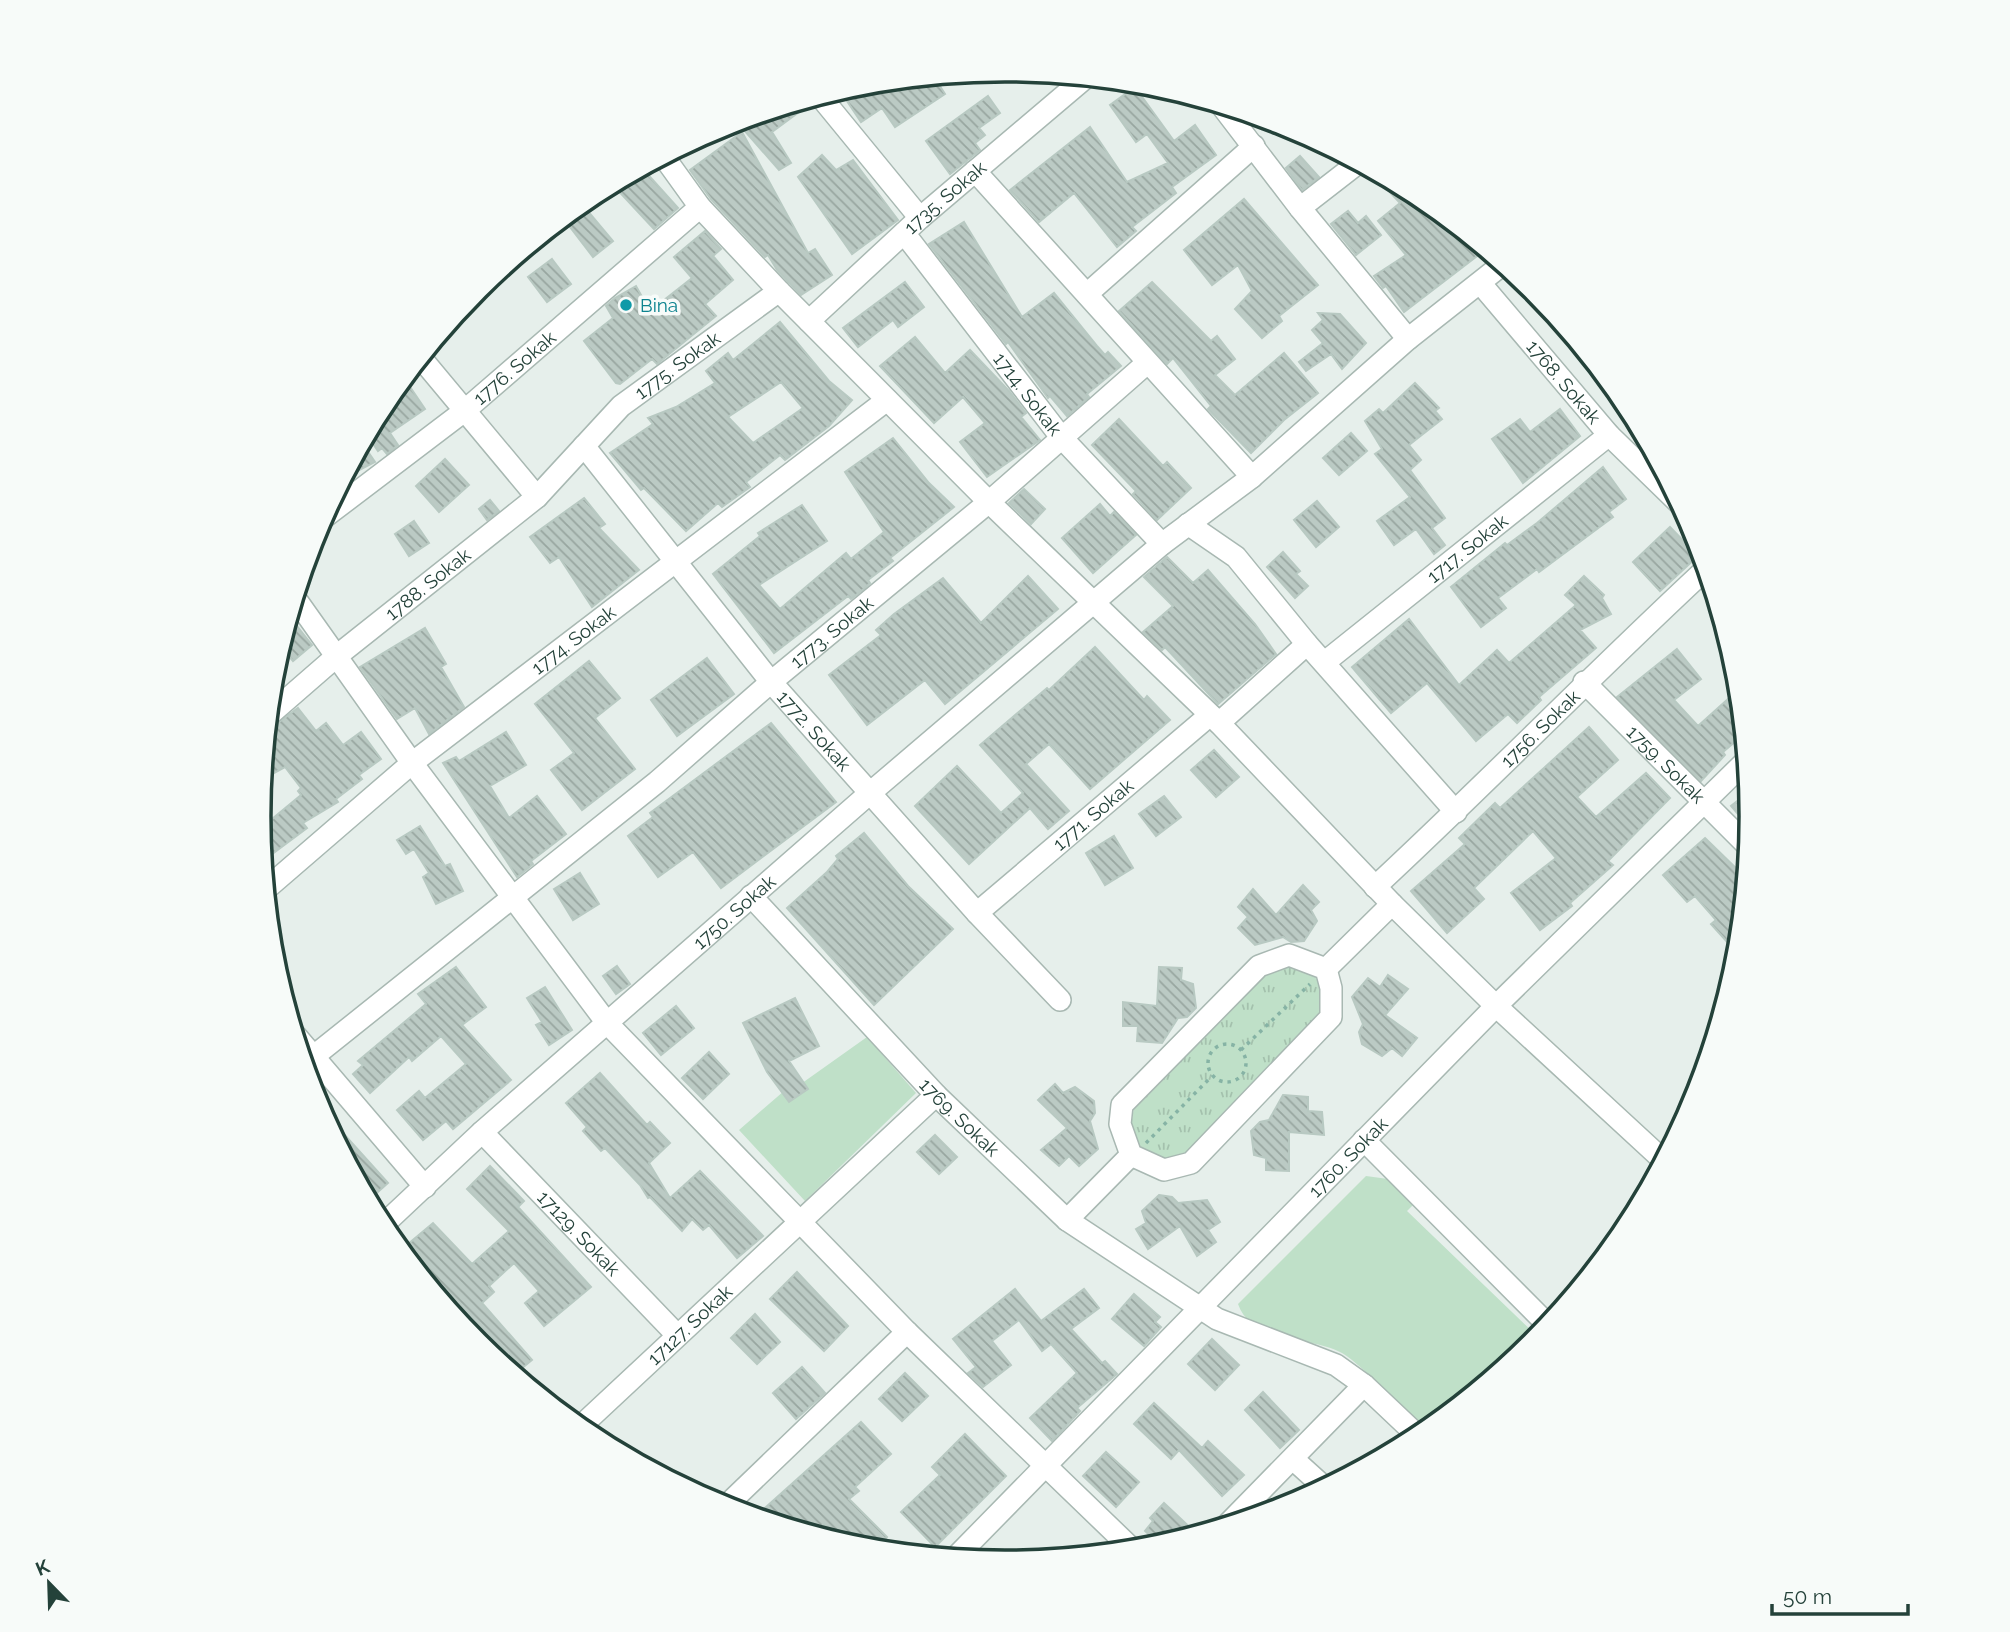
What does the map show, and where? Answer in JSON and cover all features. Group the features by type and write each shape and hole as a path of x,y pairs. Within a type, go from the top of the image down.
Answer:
{"street":[{"name":"1735. Sokak","path":"809,321 919,218 1075,86"},
{"path":"827,104 919,218"},
{"path":"1232,118 1300,208 1408,339"},
{"path":"1087,293 1254,146"},
{"path":"669,164 700,207 887,400 1093,606 1214,719 1375,887 1496,1006 1656,1154"},
{"path":"1300,208 1350,169"},
{"path":"975,171 1252,477"},
{"name":"1776. Sokak","path":"341,505 463,411 700,207"},
{"name":"1714. Sokak","path":"904,233 1061,438 1163,544"},
{"name":"1750. Sokak","path":"391,1218 482,1132 870,793 1163,544 1252,477 1408,339 1496,270"},
{"name":"1768. Sokak","path":"1481,284 1609,435 1660,485"},
{"name":"1775. Sokak","path":"584,446 621,406 779,291"},
{"name":"1773. Sokak","path":"312,1058 657,782 771,682 989,502 1147,362"},
{"path":"426,365 537,497"},
{"name":"1774. Sokak","path":"275,881 412,763 887,400"},
{"name":"1717. Sokak","path":"1325,662 1609,435"},
{"name":"1788. Sokak","path":"280,705 338,655 537,497 584,446"},
{"name":"1772. Sokak","path":"584,446 771,682 976,913 1060,1000"},
{"path":"1188,524 1236,557 1417,772 1456,812"},
{"name":"1756. Sokak","path":"1375,887 1456,812 1584,682 1698,576"},
{"path":"302,607 412,763 516,897 607,1023 907,1332 1123,1540"},
{"name":"1771. Sokak","path":"976,913 1307,644"},
{"name":"1759. Sokak","path":"1584,682 1738,837"},
{"name":"1760. Sokak","path":"965,1548 1496,1006 1737,769"},
{"name":"1769. Sokak","path":"751,896 936,1095 1067,1220 1198,1308 1256,1335 1336,1365 1364,1385 1410,1428"},
{"path":"1326,969 1392,904"},
{"path":"1289,955 1326,969 1331,988 1331,1017 1191,1163 1164,1170 1131,1155 1120,1124 1122,1105 1259,966 1289,955"},
{"path":"316,1068 425,1187"},
{"name":"17127. Sokak","path":"588,1419 936,1095"},
{"name":"17129. Sokak","path":"482,1132 677,1335"},
{"path":"1364,1140 1541,1317"},
{"path":"1067,1220 1131,1155"},
{"path":"734,1498 907,1332"},
{"path":"1241,1511 1364,1385"},
{"path":"1293,1459 1316,1480"}],"path":[{"path":"1241,1050 1326,969"},
{"path":"1230,1044 1241,1050 1246,1061 1239,1078 1227,1083 1212,1076 1207,1061 1213,1049 1230,1044"},
{"path":"1131,1155 1212,1076"}],"green space":[{"path":"1276,964 1308,969 1321,984 1325,1012 1187,1156 1162,1160 1147,1153 1130,1133 1135,1100"},
{"path":"867,1037 916,1093 805,1201 739,1130 791,1085 798,1086"},
{"path":"1228,1050 1237,1054 1241,1063 1237,1072 1228,1076 1219,1072 1215,1063 1219,1054"},
{"path":"1366,1176 1388,1179 1414,1204 1407,1211 1530,1329 1489,1368 1417,1423 1373,1378 1342,1353 1284,1337 1256,1326 1245,1317 1238,1304"}],"building":[{"path":"940,86 945,94 895,127 882,108 861,122 846,100"},
{"path":"1127,93 1141,95 1174,141 1195,125 1216,155 1172,187 1176,193 1132,227 1136,231 1117,247 1074,193 1039,222 1010,190 1090,127 1127,182 1168,163 1147,134 1136,142 1110,105"},
{"path":"988,96 1000,113 979,128 985,135 975,143 980,150 950,174 926,141"},
{"path":"800,112 772,132 791,163 779,170 744,130"},
{"path":"742,132 808,253 815,249 832,275 801,295 777,270 768,255 765,257 711,199 690,170"},
{"path":"822,155 836,170 853,160 898,220 852,254 798,177"},
{"path":"1300,156 1319,177 1302,190 1286,168"},
{"path":"649,175 678,208 654,229 620,192"},
{"path":"1389,192 1478,255 1404,312 1386,286 1383,288 1374,276 1406,255 1378,221 1400,203"},
{"path":"1244,199 1318,285 1279,316 1282,321 1262,338 1235,309 1252,291 1238,265 1212,285 1184,250"},
{"path":"1348,211 1358,223 1366,216 1381,235 1356,255 1331,224"},
{"path":"589,212 613,241 593,257 569,226"},
{"path":"964,222 1022,317 1054,293 1105,355 1108,352 1121,366 1087,394 1089,397 1067,416 1050,396 1048,398 1008,342 1006,344 929,244"},
{"path":"705,231 721,249 713,256 733,280 705,304 716,316 657,364 652,359 620,384 616,383 584,341 613,318 606,306 615,298 636,286 650,311 692,278 674,257"},
{"path":"552,259 571,284 547,302 528,277"},
{"path":"905,282 924,307 898,327 893,320 858,347 843,328"},
{"path":"1152,282 1211,341 1217,336 1235,359 1215,375 1235,395 1284,353 1318,393 1284,420 1251,453 1208,409 1211,406 1173,358 1167,364 1119,311"},
{"path":"1318,313 1340,314 1366,343 1342,369 1331,354 1306,371 1299,362 1323,343 1312,330 1323,320"},
{"path":"780,322 829,381 852,400 829,426 785,460 780,455 746,482 750,487 722,507 718,503 686,531 644,488 641,490 610,453 653,424 648,418 676,407 715,383 706,371 728,353 733,360","holes":["781,382 803,408 753,443 728,417"]},
{"path":"915,337 945,373 970,350 1009,391 1026,413 1021,417 1040,440 987,477 960,442 985,423 963,397 934,423 880,366"},
{"path":"1415,383 1439,408 1435,411 1442,419 1409,445 1421,460 1410,470 1445,518 1432,528 1445,545 1434,554 1416,529 1394,545 1377,521 1410,497 1375,454 1382,449 1365,421 1379,409 1383,413"},
{"path":"410,387 425,409 390,433 398,445 387,454 382,448 378,451 373,444"},
{"path":"1560,409 1580,436 1523,483 1492,439 1520,419 1530,432"},
{"path":"1119,419 1163,466 1167,462 1191,488 1157,520 1133,494 1136,491 1092,445"},
{"path":"1351,433 1367,451 1339,475 1323,458"},
{"path":"893,438 929,483 954,507 890,558 893,561 868,580 870,583 865,588 851,599 848,596 774,653 713,574 760,536 758,533 802,505 827,541 759,585 780,609 846,553 851,559 884,532 845,472"},
{"path":"368,452 375,462 358,471"},
{"path":"445,459 469,485 439,512 416,486"},
{"path":"1603,467 1626,499 1609,512 1613,517 1539,572 1537,569 1498,598 1506,608 1481,627 1451,587 1505,543 1507,545 1537,523"},
{"path":"1024,489 1045,509 1031,524 1009,503"},
{"path":"584,498 605,524 599,528 639,570 592,607 559,557 550,563 530,537"},
{"path":"490,500 499,511 487,520 479,509"},
{"path":"1317,501 1339,527 1316,547 1294,520"},
{"path":"1100,504 1110,516 1114,512 1136,535 1093,573 1062,538"},
{"path":"414,521 429,543 409,556 395,534"},
{"path":"1670,527 1686,544 1693,561 1660,591 1633,562"},
{"path":"1283,552 1300,571 1296,574 1308,586 1295,598 1267,567"},
{"path":"1167,557 1193,583 1208,570 1255,624 1276,654 1218,704 1165,647 1162,650 1143,632 1173,606 1144,577"},
{"path":"1028,576 1058,609 945,704 925,680 867,725 829,675 881,635 876,630 894,614 943,578 981,623"},
{"path":"1584,576 1604,595 1602,598 1611,614 1580,630 1596,648 1539,697 1541,700 1517,723 1508,714 1476,741 1427,683 1391,713 1352,667 1409,619 1459,685 1497,650 1509,663 1576,605 1565,595"},
{"path":"296,627 312,645 293,661 289,656"},
{"path":"425,628 446,664 441,667 464,707 429,734 415,708 397,719 360,667"},
{"path":"1095,647 1144,700 1147,696 1170,720 1090,789 1049,744 1026,764 1069,811 1048,829 1030,808 969,864 915,806 957,766 1001,813 1023,793 980,745 1047,688 1049,690"},
{"path":"1677,649 1701,679 1674,700 1698,726 1729,698 1734,742 1723,752 1725,755 1701,781 1617,697"},
{"path":"707,658 734,694 677,736 651,700"},
{"path":"589,661 620,698 595,718 635,769 582,810 551,770 574,753 535,704"},
{"path":"298,708 316,731 326,723 343,745 361,732 381,759 359,775 362,779 336,799 338,802 303,823 307,828 273,854 271,820 301,795 298,791 301,788 285,767 273,774 278,723"},
{"path":"771,723 836,802 721,888 693,852 658,877 628,836 653,817 650,813"},
{"path":"1589,727 1618,760 1577,797 1596,817 1646,773 1670,798 1608,861 1613,865 1570,903 1572,906 1540,930 1511,893 1556,858 1533,831 1474,888 1484,899 1447,933 1411,891 1465,844 1459,838 1495,803 1500,808"},
{"path":"506,732 526,765 490,786 509,818 537,796 566,834 531,861 533,864 517,877 443,763 456,757 459,761"},
{"path":"1214,750 1239,777 1216,797 1191,770"},
{"path":"1164,796 1181,817 1156,836 1139,814"},
{"path":"1738,800 1739,815 1731,806"},
{"path":"420,826 445,866 450,864 463,891 436,904 423,877 429,873 414,849 406,854 397,840"},
{"path":"864,833 908,886 953,929 874,1005 787,908 827,872 838,859 836,856"},
{"path":"1114,836 1133,868 1105,885 1086,853"},
{"path":"1705,838 1737,869 1727,942 1711,924 1716,920 1695,896 1687,902 1663,875"},
{"path":"580,873 599,904 573,920 554,889"},
{"path":"1303,885 1319,902 1311,910 1317,921 1304,941 1291,942 1283,937 1255,945 1238,928 1248,917 1238,907 1253,889 1276,915"},
{"path":"617,966 630,984 616,994 603,976"},
{"path":"456,967 486,1007 462,1025 511,1080 453,1129 446,1121 423,1140 397,1110 419,1091 425,1098 466,1064 441,1036 412,1061 409,1057 370,1093 353,1074 363,1065 358,1061 426,1004 418,994"},
{"path":"1159,967 1182,968 1181,980 1193,984 1196,1008 1187,1017 1178,1018 1162,1043 1137,1041 1138,1026 1123,1026 1123,1002 1157,1006"},
{"path":"1388,975 1408,989 1385,1015 1417,1038 1402,1056 1392,1048 1382,1056 1362,1044 1359,1032 1363,1024 1352,997 1368,978 1380,987"},
{"path":"545,987 572,1030 549,1045 536,1025 542,1022 527,998"},
{"path":"795,998 819,1046 789,1061 808,1089 789,1102 767,1072 743,1023"},
{"path":"676,1006 694,1028 661,1055 643,1033"},
{"path":"709,1052 729,1074 703,1099 682,1078"},
{"path":"600,1073 647,1125 650,1122 670,1143 649,1163 670,1198 700,1171 763,1236 737,1258 709,1225 703,1230 692,1219 682,1231 650,1197 648,1198 640,1185 605,1148 601,1151 583,1131 587,1127 566,1103"},
{"path":"1055,1084 1063,1093 1075,1087 1094,1101 1095,1113 1090,1121 1098,1149 1079,1166 1069,1156 1059,1166 1041,1150 1067,1128 1038,1100"},
{"path":"1283,1095 1308,1097 1308,1111 1322,1112 1324,1135 1289,1132 1289,1171 1266,1170 1266,1158 1254,1155 1251,1131 1260,1122 1269,1120"},
{"path":"344,1134 388,1183 376,1193"},
{"path":"935,1135 957,1157 939,1174 917,1152"},
{"path":"490,1166 524,1201 518,1207 591,1287 544,1326 525,1303 539,1291 514,1263 489,1286 494,1292 482,1303 532,1360 522,1369 453,1300 409,1243 433,1223 472,1264 509,1231 467,1189"},
{"path":"1159,1195 1172,1197 1178,1203 1207,1200 1220,1222 1208,1230 1216,1242 1197,1256 1180,1226 1148,1249 1136,1229 1146,1223 1142,1211"},
{"path":"797,1272 848,1326 824,1351 770,1299"},
{"path":"1015,1289 1041,1321 1084,1289 1099,1308 1071,1329 1102,1363 1105,1361 1117,1374 1077,1408 1080,1411 1052,1441 1030,1418 1077,1373 1051,1344 1042,1351 1019,1320 992,1341 1011,1365 983,1387 968,1373 976,1367 953,1339"},
{"path":"1134,1294 1160,1317 1155,1322 1161,1327 1144,1346 1112,1319"},
{"path":"755,1314 780,1342 757,1364 731,1338"},
{"path":"1212,1339 1239,1365 1215,1390 1188,1364"},
{"path":"802,1367 825,1393 796,1419 773,1393"},
{"path":"905,1373 928,1396 902,1421 879,1399"},
{"path":"1263,1392 1299,1430 1280,1448 1245,1410"},
{"path":"1154,1403 1202,1448 1208,1441 1244,1475 1222,1496 1179,1450 1171,1459 1134,1424"},
{"path":"861,1422 891,1454 855,1487 859,1491 849,1499 887,1537 885,1539 828,1528 824,1524 821,1526 815,1525 764,1509"},
{"path":"965,1434 1006,1476 936,1546 901,1512 940,1475 932,1467"},
{"path":"1106,1452 1139,1482 1116,1507 1083,1476"},
{"path":"1164,1503 1189,1526 1150,1536 1145,1531 1153,1521 1150,1518"}],"place":[{"name":"Bina","path":"626,305"}]}
